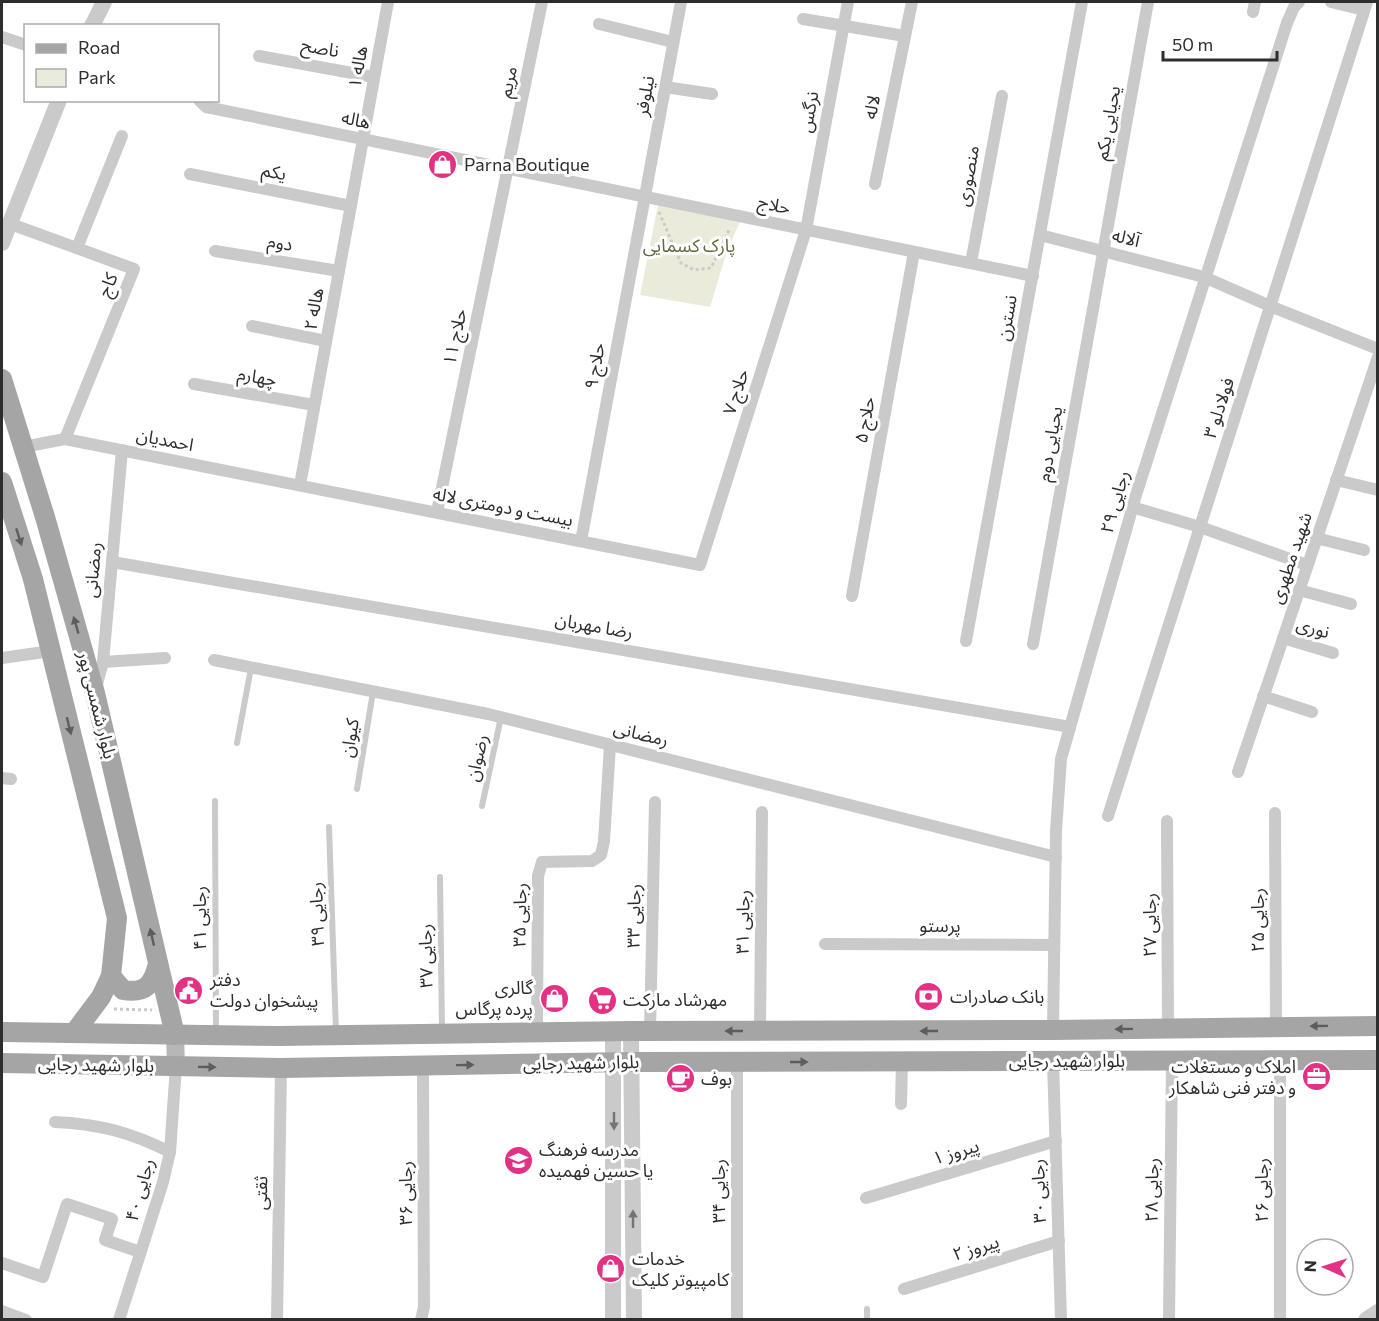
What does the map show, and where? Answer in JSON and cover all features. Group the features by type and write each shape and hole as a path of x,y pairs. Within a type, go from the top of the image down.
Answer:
{"main road":[{"name":"بلوار شمسی پور","path":"2,379 95,693 175,1035"},
{"name":"بلوار شمسی پور","path":"2,482 33,579 117,918 111,976 101,997 74,1034"},
{"path":"111,976 123,990 132,992 146,988 154,978 158,964"},
{"name":"بلوار شهید رجایی","path":"2,1032 336,1036 631,1031 760,1032 1377,1026"},
{"path":"175,1035 176,1066"},
{"name":"بلوار شهید رجایی","path":"2,1063 281,1068 623,1062 1377,1060"}],"street":[{"path":"93,24 104,2"},
{"name":"هاله ۱","path":"363,140 388,2"},
{"name":"مریم","path":"508,169 542,2"},
{"name":"نیلوفر","path":"649,197 665,87 681,2"},
{"name":"نرگس","path":"806,230 848,2"},
{"name":"لاله","path":"875,184 912,2"},
{"name":"نسترن","path":"966,641 1082,2"},
{"name":"یحیایی یکم","path":"1103,251 1148,2"},
{"name":"رجایی ۲۹","path":"1053,1030 1056,857 1061,759 1132,507 1204,276 1287,23 1294,7 1299,2"},
{"path":"1331,2 1366,6"},
{"name":"فولادلو ۳","path":"1108,816 1366,6"},
{"path":"804,19 905,36"},
{"path":"599,24 673,42"},
{"path":"2,37 24,44"},
{"name":"ناصح","path":"259,56 374,77"},
{"path":"665,87 712,94"},
{"name":"منصوری","path":"971,263 1002,96"},
{"path":"2,243 8,223 58,102"},
{"name":"هاله","path":"201,102 207,107 508,169"},
{"path":"77,248 122,136"},
{"name":"هاله ۲","path":"300,484 363,140"},
{"name":"حلاج","path":"508,169 1033,276"},
{"name":"حلاج ۱۱","path":"437,512 508,169"},
{"name":"یکم","path":"190,174 351,206"},
{"name":"حلاج ۹","path":"581,541 649,197"},
{"name":"کاج","path":"8,223 134,269 65,439"},
{"name":"حلاج ۷","path":"700,565 806,230"},
{"name":"آلاله","path":"1040,235 1204,276 1270,306 1377,349"},
{"name":"دوم","path":"215,251 339,271"},
{"name":"یحیایی دوم","path":"1033,644 1103,251"},
{"name":"حلاج ۵","path":"852,596 914,252"},
{"path":"252,326 326,341"},
{"name":"شهید مطهری","path":"1238,772 1377,357"},
{"name":"چهارم","path":"194,384 314,405"},
{"name":"احمدیان","path":"23,447 65,439 300,484"},
{"name":"رمضانی","path":"95,693 103,662 122,450"},
{"path":"1336,480 1377,490"},
{"name":"بیست و دومتری لاله","path":"300,484 700,565"},
{"path":"1132,507 1200,527 1307,565"},
{"path":"1317,538 1364,550"},
{"name":"رضا مهربان","path":"112,562 1070,727"},
{"path":"1299,590 1351,604"},
{"name":"نوری","path":"1283,638 1333,653"},
{"path":"2,658 51,651"},
{"path":"103,662 165,658"},
{"name":"رمضانی","path":"214,660 501,717 1056,857"},
{"path":"1263,696 1312,712"},
{"name":"رجایی ۳۵","path":"537,1033 538,876 542,862 592,861 601,855 604,841 610,745"},
{"name":"رجایی ۳۳","path":"631,1031 655,802"},
{"name":"رجایی ۳۱","path":"760,1032 762,813"},
{"name":"رجایی ۲۵","path":"1275,813 1276,1027"},
{"name":"رجایی ۲۷","path":"1167,821 1168,1029"},
{"name":"پرستو","path":"825,944 1054,945"},
{"path":"613,1320 623,1062 631,1031"},
{"name":"رجایی ۲۸","path":"1169,1320 1172,1060"},
{"name":"رجایی ۲۶","path":"1280,1060 1280,1320"},
{"name":"رجایی ۳۰","path":"1053,1061 1062,1320"},
{"path":"623,1062 634,1320"},
{"name":"رجایی ۳۴","path":"737,1062 737,1320"},
{"path":"901,1104 902,1062"},
{"name":"رجایی ۳۶","path":"421,1320 424,1306 423,1065"},
{"name":"رجایی ۴۰","path":"119,1320 163,1182 170,1152 176,1066"},
{"name":"ثقتی","path":"277,1320 281,1068"},
{"path":"55,1122 114,1129 143,1138 170,1152"},
{"name":"پیروز ۱","path":"866,1198 1056,1141"},
{"path":"2,1263 43,1277 67,1204 112,1219 105,1240 140,1252"},
{"name":"پیروز ۲","path":"904,1289 1059,1241"},
{"path":"2,1311 26,1320"},
{"path":"1366,1320 1377,1312"}],"lane":[{"path":"237,743 251,668"},
{"name":"کیوان","path":"357,789 373,692"},
{"name":"رضوان","path":"482,806 501,717"},
{"name":"رجایی ۴۱","path":"215,801 216,1036"},
{"name":"رجایی ۳۹","path":"328,827 336,1036"},
{"name":"رجایی ۳۷","path":"440,877 442,1035"},
{"path":"867,1309 867,1320"}],"path":[{"path":"649,197 681,263 694,270 711,268 736,215"}],"green space":[{"name":"پارک کسمایی","path":"659,200 742,217 727,251 710,307 640,295"}],"place":[{"name":"Parna Boutique","path":"443,165"},
{"name":"دفتر پیشخوان دولت","path":"189,990"},
{"name":"بانک صادرات","path":"929,997"},
{"name":"گالری پرده پرگاس","path":"554,998"},
{"name":"مهرشاد مارکت","path":"602,1000"},
{"name":"املاک و مستغلات و دفتر فنی شاهکار","path":"1317,1077"},
{"name":"بوف","path":"680,1079"},
{"name":"مدرسه فرهنگ یا حسین فهمیده","path":"518,1160"},
{"name":"خدمات کامپیوتر کلیک","path":"611,1269"}]}
